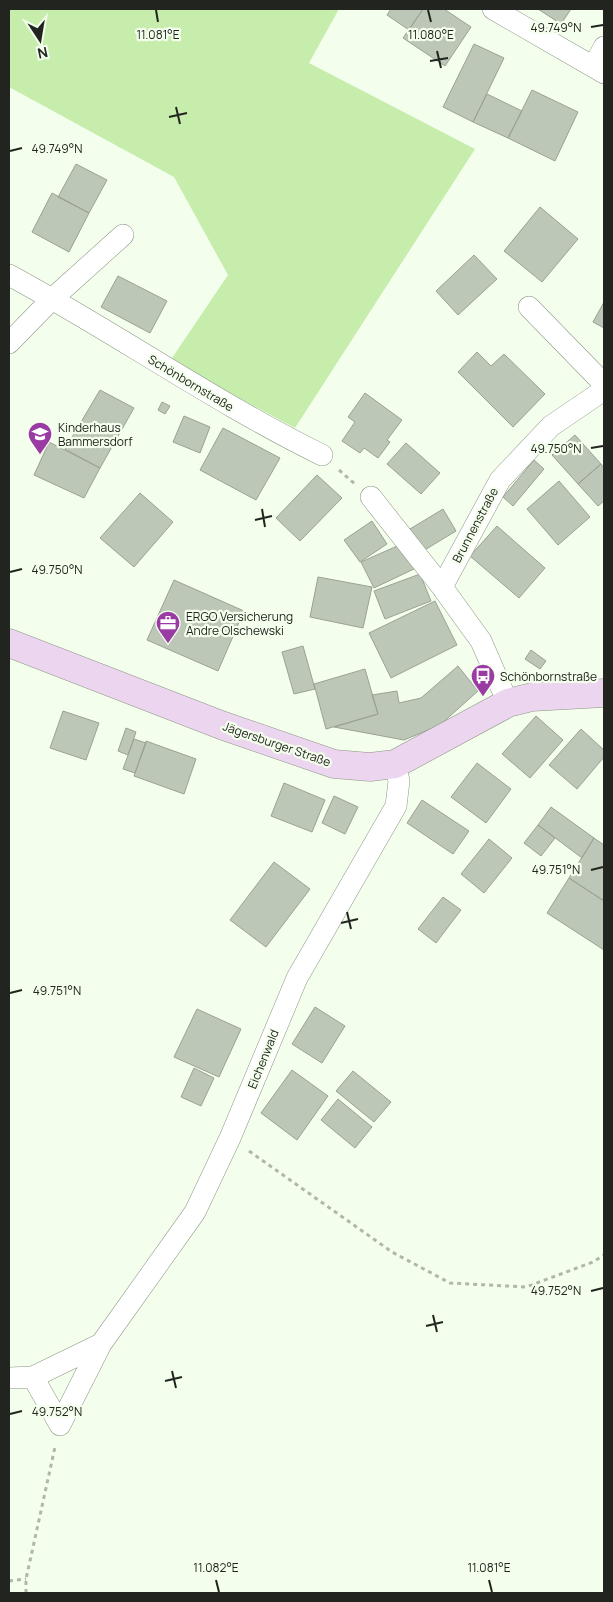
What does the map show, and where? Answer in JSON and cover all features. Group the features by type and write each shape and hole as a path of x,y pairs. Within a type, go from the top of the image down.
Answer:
{"street":[{"path":"493,9 599,69 604,48"},
{"path":"9,343 52,298 123,235"},
{"name":"Schönbornstraße","path":"9,275 52,298 274,432 322,455"},
{"path":"529,308 604,384"},
{"name":"Brunnenstraße","path":"442,587 500,480 551,426 604,390"},
{"path":"370,497 442,587 481,641 508,703"},
{"name":"Jägersburger Straße","path":"9,643 222,725 334,764 370,767 395,764 508,703 532,697 604,693"},
{"name":"Eichenwald","path":"60,1425 100,1344 195,1212 230,1138 297,978 396,806 398,781 395,764"},
{"name":"Eichenwald","path":"9,1378 33,1377 100,1344"},
{"path":"33,1377 60,1425"}],"path":[{"path":"322,455 370,497"},
{"path":"230,1138 392,1252 450,1283 526,1287 593,1262 604,1255"},
{"path":"26,1593 26,1579 60,1425"},
{"path":"9,1581 26,1579"}],"green space":[{"path":"9,9 339,9 309,63 475,149 295,428 170,361 228,275 174,177 9,87"}],"building":[{"path":"391,9 423,9 409,30 387,15"},
{"path":"423,9 444,9 471,27 445,66 403,38"},
{"path":"538,9 571,9 561,24"},
{"path":"474,44 504,58 473,122 443,107"},
{"path":"532,90 578,112 555,161 508,138"},
{"path":"487,94 522,111 508,138 473,122"},
{"path":"76,164 107,180 89,213 58,197"},
{"path":"52,193 89,213 69,252 32,232"},
{"path":"540,207 578,239 542,282 504,251"},
{"path":"474,255 497,279 458,315 436,291"},
{"path":"118,276 167,301 150,333 101,307"},
{"path":"604,302 604,328 593,322"},
{"path":"477,352 491,366 504,354 545,394 513,427 458,372"},
{"path":"100,390 134,408 100,468 65,449"},
{"path":"365,393 402,420 387,440 390,442 378,458 364,448 360,453 342,441 355,422 348,417"},
{"path":"162,402 170,406 165,414 158,410"},
{"path":"184,416 210,427 200,453 173,442"},
{"path":"223,428 280,458 256,500 200,470"},
{"path":"575,435 601,464 578,484 552,455"},
{"path":"49,442 100,468 84,498 34,475"},
{"path":"406,443 440,473 421,494 387,464"},
{"path":"534,460 544,469 513,506 503,497"},
{"path":"601,464 604,468 604,501 598,506 578,484"},
{"path":"317,475 342,498 300,541 276,518"},
{"path":"559,481 590,517 558,545 527,509"},
{"path":"140,493 173,522 134,567 100,538"},
{"path":"443,509 456,531 418,554 405,532"},
{"path":"372,521 387,544 360,562 344,540"},
{"path":"497,526 545,568 519,598 470,556"},
{"path":"404,543 416,568 374,588 361,562"},
{"path":"420,574 431,601 385,619 374,591"},
{"path":"318,577 372,587 363,628 310,617"},
{"path":"174,580 244,611 218,671 147,640"},
{"path":"435,601 457,645 391,678 369,633"},
{"path":"303,646 315,689 294,694 282,652"},
{"path":"531,650 546,661 540,669 525,659"},
{"path":"458,666 478,691 440,725 404,740 334,727 378,714 372,695 397,691 399,703 421,698"},
{"path":"365,669 378,714 326,729 314,684"},
{"path":"63,711 99,723 86,760 50,748"},
{"path":"536,716 563,740 530,778 502,754"},
{"path":"126,728 136,732 128,755 118,751"},
{"path":"581,729 604,750 604,757 577,789 549,765"},
{"path":"134,739 146,743 135,773 123,769"},
{"path":"146,741 196,759 184,794 134,776"},
{"path":"477,763 511,789 486,823 451,797"},
{"path":"284,783 325,800 312,832 271,816"},
{"path":"334,796 358,807 345,834 322,823"},
{"path":"422,800 469,831 453,854 407,823"},
{"path":"551,807 594,838 582,858 538,825"},
{"path":"538,825 555,838 541,856 524,843"},
{"path":"594,838 604,845 604,901 569,878"},
{"path":"489,839 512,858 484,893 461,874"},
{"path":"274,862 310,889 266,947 230,920"},
{"path":"569,878 604,901 604,950 547,913"},
{"path":"443,897 461,910 436,943 418,929"},
{"path":"315,1007 345,1026 322,1063 292,1044"},
{"path":"197,1009 241,1029 219,1077 174,1057"},
{"path":"194,1068 214,1078 201,1106 181,1097"},
{"path":"292,1070 328,1096 297,1140 261,1113"},
{"path":"353,1071 391,1102 374,1122 336,1091"},
{"path":"338,1099 372,1127 355,1148 321,1120"}],"place":[{"name":"Kinderhaus Bammersdorf","path":"40,455"},
{"name":"ERGO Versicherung Andre Olschewski","path":"168,644"},
{"name":"Schönbornstraße","path":"483,697"}]}
